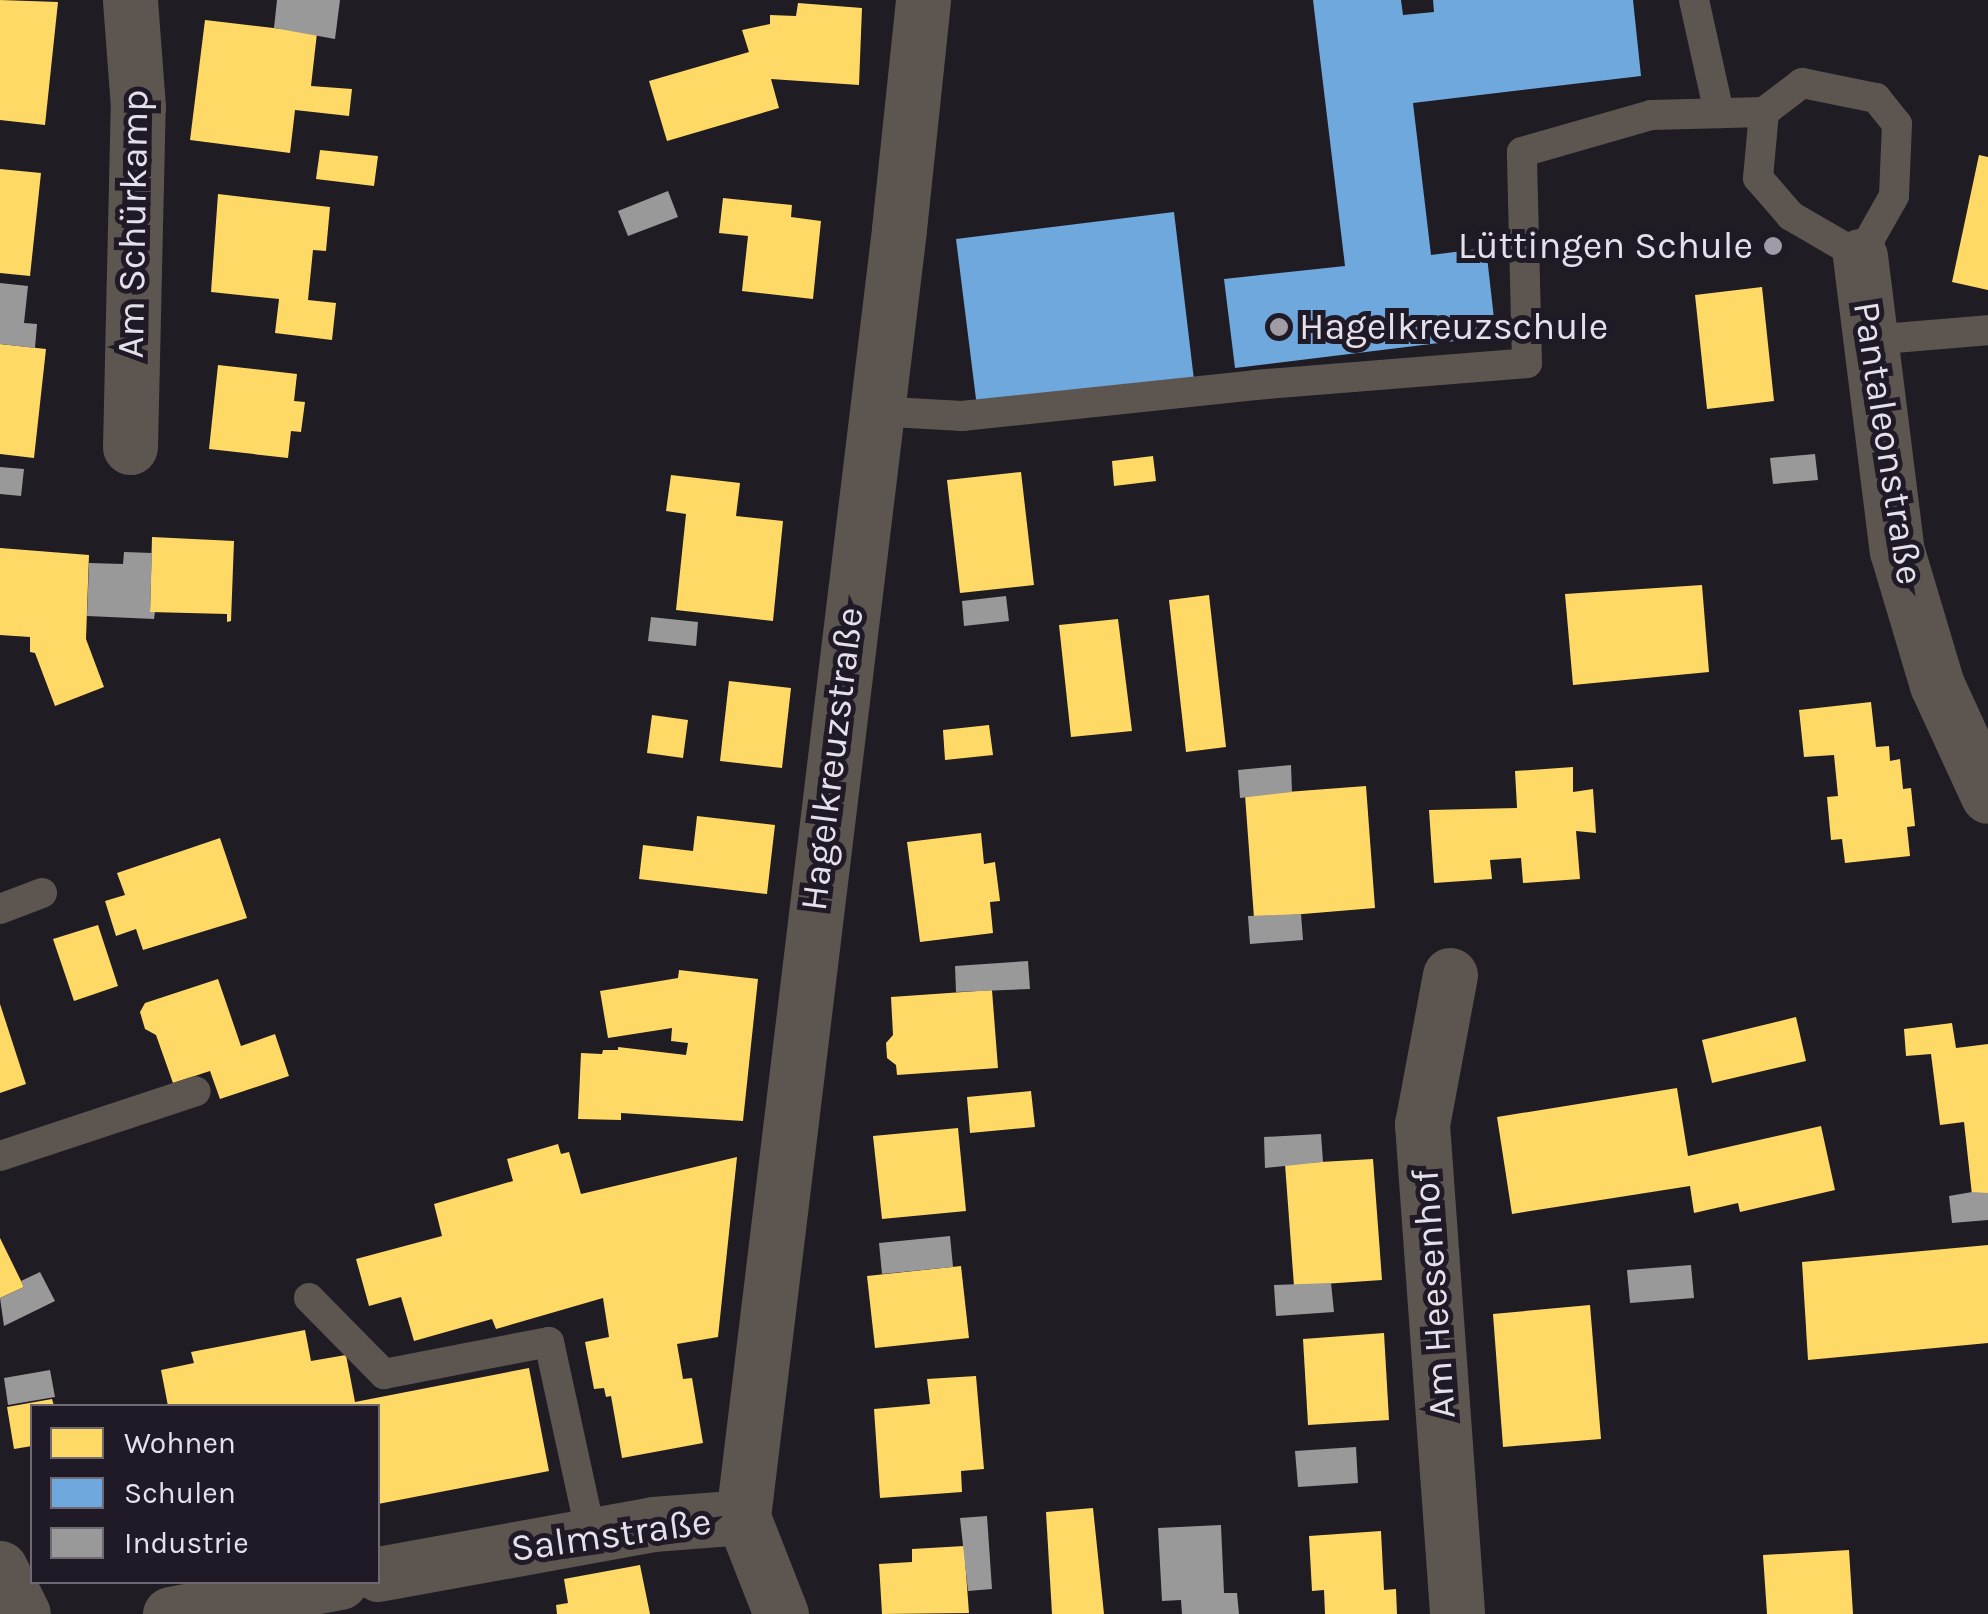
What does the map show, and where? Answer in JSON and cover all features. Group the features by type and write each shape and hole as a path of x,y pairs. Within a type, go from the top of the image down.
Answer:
{"street":[{"name":"Am Schürkamp","path":"130,0 138,107 130,448"},
{"name":"Hagelkreuzstraße","path":"743,1517 874,411 900,229 923,0"},
{"name":"Pantaleonstraße","path":"1860,256 1896,551 1937,685 1988,796"},
{"name":"Am Heesenhof","path":"1450,975 1422,1124 1457,1614"},
{"name":"Salmstraße","path":"380,1574 591,1534 743,1517 780,1614"},
{"path":"0,1568 23,1614"},
{"path":"170,1614 329,1584"}],"lane":[{"path":"1694,0 1719,113"},
{"path":"874,411 962,416 1254,385 1528,363 1522,152 1651,115 1764,112 1802,84 1876,98 1896,124 1894,196 1860,256 1791,216 1758,178 1764,112"},
{"path":"1870,340 1988,330"},
{"path":"0,909 42,893"},
{"path":"0,1156 196,1091"},
{"path":"308,1298 384,1374 549,1342 591,1534"}],"building: Wohnen":[{"path":"0,0 58,2 45,125 0,120"},
{"path":"798,3 862,8 859,85 771,79 779,108 667,141 649,81 749,52 742,30 770,24 770,15 796,16"},
{"path":"205,20 317,33 311,86 352,89 349,116 295,110 290,153 190,140"},
{"path":"320,150 378,156 374,186 316,179"},
{"path":"1979,155 1988,157 1988,290 1952,282"},
{"path":"0,169 41,173 30,276 0,273"},
{"path":"218,194 330,207 326,251 313,250 308,300 336,303 332,340 275,333 279,299 211,292"},
{"path":"723,198 792,205 791,217 821,221 813,299 742,291 748,236 719,233"},
{"path":"1762,287 1774,401 1707,409 1695,295"},
{"path":"0,344 46,349 34,458 0,454"},
{"path":"218,365 297,374 294,401 305,402 301,432 291,431 288,458 209,449"},
{"path":"1153,456 1156,481 1114,486 1112,461"},
{"path":"1021,472 1034,585 960,593 947,480"},
{"path":"671,475 740,483 736,516 783,521 773,621 676,610 686,514 666,511"},
{"path":"152,537 234,541 231,621 227,622 227,614 150,612"},
{"path":"0,548 89,555 86,639 104,687 55,706 35,653 30,652 30,637 0,635"},
{"path":"1702,585 1709,672 1573,685 1565,594"},
{"path":"1209,595 1226,747 1186,752 1169,600"},
{"path":"1118,619 1132,731 1071,737 1059,625"},
{"path":"729,681 791,688 782,768 720,761"},
{"path":"1871,702 1876,747 1889,746 1890,761 1900,759 1903,789 1911,788 1915,826 1907,827 1910,856 1845,863 1842,839 1831,840 1827,797 1838,796 1834,755 1804,757 1799,710"},
{"path":"652,715 688,720 683,758 647,753"},
{"path":"989,725 993,755 945,760 943,730"},
{"path":"1573,767 1573,792 1593,789 1596,833 1576,831 1580,879 1523,883 1521,858 1490,860 1492,879 1434,883 1429,810 1517,808 1515,771"},
{"path":"1366,786 1375,908 1254,918 1245,795"},
{"path":"697,816 775,825 767,894 639,879 643,845 693,851"},
{"path":"981,833 984,864 995,862 1000,901 990,902 993,933 920,942 907,842"},
{"path":"220,838 247,918 143,950 136,929 116,936 105,901 125,895 117,873"},
{"path":"98,925 118,986 74,1001 53,939"},
{"path":"679,970 758,979 743,1121 621,1113 621,1120 578,1119 581,1053 602,1054 603,1050 618,1047 686,1055 688,1043 671,1041 672,1028 608,1038 600,991 678,978"},
{"path":"218,979 241,1046 275,1034 289,1076 220,1099 210,1071 173,1083 156,1035 145,1029 140,1012 145,1003"},
{"path":"992,990 998,1068 897,1075 896,1065 887,1058 886,1043 893,1035 891,997"},
{"path":"0,1004 26,1084 0,1093"},
{"path":"1796,1017 1806,1061 1712,1083 1702,1040"},
{"path":"1952,1023 1956,1048 1988,1044 1988,1193 1972,1195 1964,1122 1940,1125 1931,1054 1906,1056 1904,1029"},
{"path":"1677,1088 1688,1156 1821,1126 1835,1190 1740,1212 1738,1203 1694,1213 1690,1186 1512,1214 1497,1117"},
{"path":"1031,1091 1035,1127 970,1133 967,1097"},
{"path":"958,1128 966,1211 882,1219 873,1136"},
{"path":"558,1144 561,1154 569,1152 581,1194 737,1157 718,1337 677,1344 683,1379 692,1378 703,1443 622,1458 611,1396 606,1397 604,1388 594,1389 585,1342 609,1337 603,1298 496,1329 492,1319 414,1341 401,1297 369,1306 356,1259 442,1236 434,1204 513,1181 507,1159"},
{"path":"1373,1159 1382,1280 1294,1286 1285,1164"},
{"path":"0,1238 24,1287 0,1298"},
{"path":"1988,1245 1988,1343 1808,1360 1802,1262"},
{"path":"961,1266 969,1338 875,1348 867,1276"},
{"path":"1590,1305 1601,1439 1503,1447 1493,1314"},
{"path":"305,1330 311,1361 346,1355 355,1402 529,1368 549,1471 380,1504 380,1404 168,1404 161,1370 194,1363 191,1352"},
{"path":"1384,1333 1389,1420 1308,1425 1303,1339"},
{"path":"976,1376 984,1469 961,1471 962,1492 880,1498 874,1409 930,1404 927,1379"},
{"path":"52,1399 53,1404 30,1404 30,1446 14,1449 7,1407"},
{"path":"1093,1508 1104,1614 1052,1614 1046,1512"},
{"path":"1381,1531 1384,1590 1396,1589 1397,1614 1325,1614 1324,1590 1312,1591 1309,1536"},
{"path":"964,1546 969,1613 882,1614 879,1564 912,1562 912,1549"},
{"path":"1849,1550 1853,1614 1767,1614 1763,1555"},
{"path":"640,1565 650,1614 557,1614 556,1605 568,1603 564,1579"}],"building: Schulen":[{"path":"1313,0 1401,0 1403,15 1434,12 1433,0 1633,0 1641,76 1413,103 1431,255 1486,248 1496,336 1235,368 1224,279 1345,266"},
{"path":"1174,212 1194,380 977,407 956,239"}],"building: Industrie":[{"path":"277,0 340,0 335,39 274,28"},
{"path":"668,191 678,217 628,236 618,211"},
{"path":"0,283 28,286 24,323 37,324 35,348 0,344"},
{"path":"1815,454 1818,480 1773,484 1770,458"},
{"path":"0,467 24,469 21,496 0,494"},
{"path":"124,552 152,553 150,612 155,612 154,619 87,616 89,563 123,564"},
{"path":"1006,596 1009,621 964,626 962,601"},
{"path":"651,617 698,622 696,646 648,641"},
{"path":"1291,765 1292,792 1240,798 1238,770"},
{"path":"1301,914 1303,940 1250,944 1248,916"},
{"path":"1028,961 1030,989 956,992 955,966"},
{"path":"1321,1134 1323,1162 1265,1168 1264,1137"},
{"path":"1988,1193 1988,1220 1952,1223 1949,1196"},
{"path":"950,1236 953,1267 882,1274 879,1243"},
{"path":"1691,1265 1694,1298 1630,1303 1627,1270"},
{"path":"40,1272 55,1301 4,1326 0,1298 24,1287 21,1281"},
{"path":"1331,1283 1334,1312 1276,1316 1274,1285"},
{"path":"50,1370 55,1397 8,1405 4,1378"},
{"path":"1356,1447 1358,1483 1298,1487 1295,1451"},
{"path":"987,1516 992,1589 968,1591 960,1518"},
{"path":"1221,1525 1224,1593 1237,1593 1239,1614 1182,1614 1181,1600 1162,1601 1158,1528"}],"place":[{"name":"Lüttingen Schule","path":"1773,246"},
{"name":"Hagelkreuzschule","path":"1279,327"}]}
